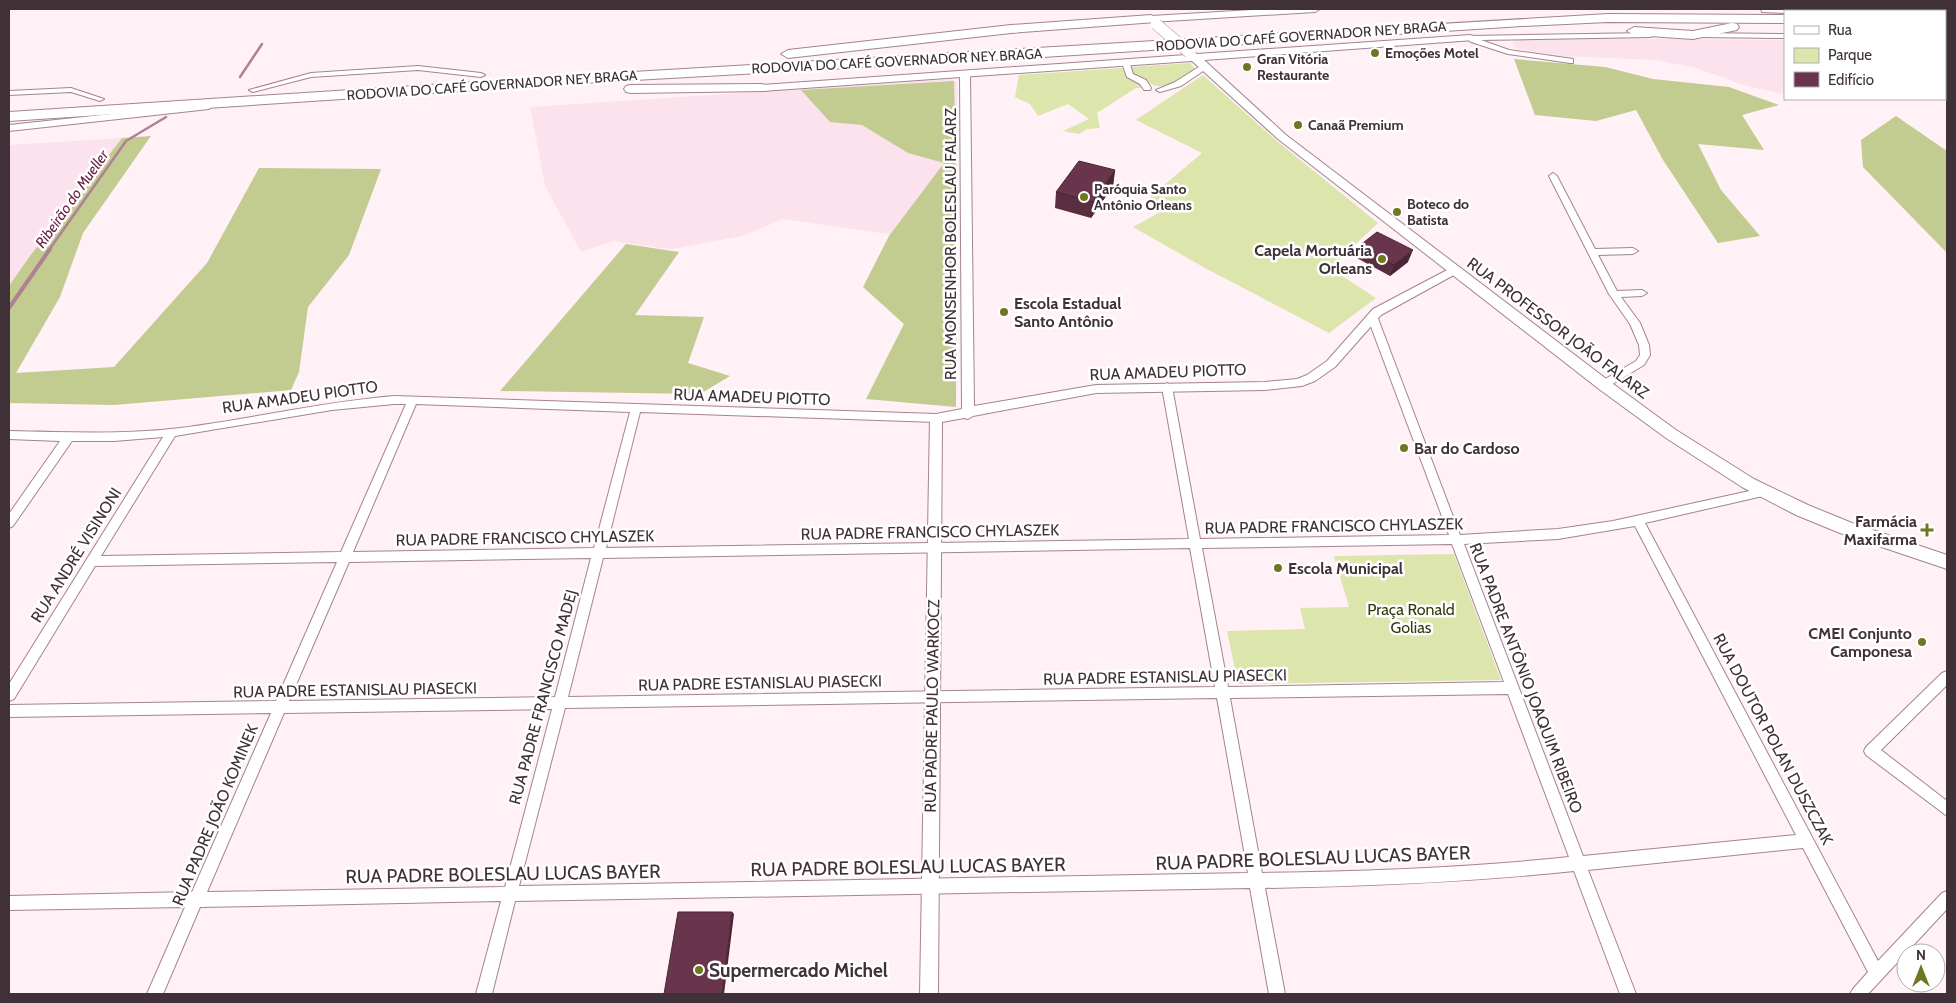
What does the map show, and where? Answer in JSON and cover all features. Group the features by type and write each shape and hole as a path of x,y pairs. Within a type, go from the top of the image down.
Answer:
{"highway":[{"path":"1587,9 1594,9"},
{"name":"RODOVIA DO CAFÉ GOVERNADOR NEY BRAGA","path":"9,105 747,58 1038,47 1503,13 1626,9"},
{"path":"1695,9 1873,10"},
{"name":"RODOVIA DO CAFÉ GOVERNADOR NEY BRAGA","path":"9,117 461,86 1043,53 1522,22 1608,18 1784,19"},
{"path":"1470,38 1576,26 1731,18"},
{"path":"1576,26 1693,35 1769,19"},
{"path":"747,58 1003,30 1154,22"},
{"path":"461,86 681,89 762,88"}],"main road":[{"path":"1142,9 1154,22 1315,9"},
{"name":"RUA PROFESSOR JOÃO FALARZ","path":"1154,22 1276,133 1604,385 1685,443 1763,492 1822,518 1947,562"},
{"path":"762,88 1126,63 1193,56 1470,38"},
{"path":"9,128 266,100"}],"street":[{"path":"1470,38 1595,35 1784,36"},
{"path":"1470,38 1508,52 1570,61"},
{"path":"1126,63 1130,75 1143,82 1148,88"},
{"path":"1160,90 1178,84 1205,67"},
{"name":"RUA MONSENHOR BOLESLAU FALARZ","path":"965,74 968,414"},
{"path":"9,93 71,90 100,99"},
{"path":"1553,176 1614,294 1637,328 1644,345 1645,355 1640,363 1604,385"},
{"path":"1592,252 1633,251"},
{"name":"RUA AMADEU PIOTTO","path":"9,435 131,437 172,433 340,405 374,401 413,400 936,418 968,414 1096,389 1265,386 1298,383 1311,378 1331,364 1372,316 1455,271"},
{"path":"1614,294 1642,293"},
{"name":"RUA PADRE ANTÔNIO JOAQUIM RIBEIRO","path":"1372,316 1628,994"},
{"path":"1167,387 1277,994"},
{"name":"RUA PADRE JOÃO KOMINEK","path":"155,994 413,400"},
{"name":"RUA PADRE FRANCISCO MADEJ","path":"484,994 636,409"},
{"name":"RUA PADRE PAULO WARKOCZ","path":"929,994 936,418"},
{"name":"RUA ANDRÉ VISINONI","path":"9,695 172,433"},
{"path":"9,523 69,437"},
{"name":"RUA PADRE FRANCISCO CHYLASZEK","path":"92,561 1456,540 1558,534 1638,521 1763,492"},
{"name":"RUA DOUTOR POLAN DUSZCZAK","path":"1638,521 1877,974"},
{"path":"1947,677 1871,751 1947,808"},
{"name":"RUA PADRE ESTANISLAU PIASECKI","path":"9,711 1512,688"},
{"name":"RUA PADRE BOLESLAU LUCAS BAYER","path":"9,903 1448,875 1807,842"},
{"path":"1858,994 1947,898"}],"shaded area":[{"path":"1554,38 1784,40 1784,94 1747,86 1693,67 1655,60 1561,56 1517,49 1512,44 1516,40"},
{"path":"951,79 957,82 957,244 783,219 743,236 676,248 669,249 613,241 581,252 545,186 530,107"},
{"path":"122,138 9,287 9,145"}],"green space":[{"path":"1514,59 1605,67 1653,79 1729,87 1779,105 1742,115 1764,150 1698,144 1721,190 1760,236 1718,243 1663,160 1636,110 1596,121 1535,115"},
{"path":"1190,63 1195,69 1178,81 1164,86 1158,86 1142,80 1132,73 1130,67"},
{"path":"1122,68 1128,77 1139,83 1141,88 1136,88 1097,113 1100,128 1087,129 1079,134 1063,131 1089,119 1068,104 1038,116 1030,104 1015,97 1019,75"},
{"path":"1203,75 1278,142 1378,223 1330,268 1376,298 1329,333 1205,268 1133,227 1162,211 1150,197 1202,153 1136,120"},
{"path":"954,81 957,244 956,407 866,399 904,324 863,287 889,236 944,163 908,153 862,125 830,122 801,90"},
{"path":"1896,116 1947,151 1947,253 1863,167 1861,140"},
{"path":"151,136 83,233 60,297 16,373 114,367 207,263 259,168 381,169 349,255 308,307 299,372 291,390 114,405 9,403 9,286 30,256 122,138"},
{"path":"626,244 679,252 635,315 704,317 688,363 730,376 700,394 500,391"},
{"name":"Praça Ronald Golias","path":"1454,554 1501,680 1238,684 1227,631 1305,629 1300,608 1349,607 1334,556"}],"building":[{"path":"1079,161 1115,170 1093,202 1056,192"},
{"path":"1377,232 1413,250 1394,265 1359,246"},
{"name":"Supermercado Michel","path":"678,912 732,912 722,994 664,994"}],"waterway":[{"name":"Ribeirão do Mueller","path":"240,77 262,44"},
{"name":"Ribeirão do Mueller","path":"49,250 126,141 166,117"},
{"name":"Ribeirão do Mueller","path":"9,308 50,249"}],"place":[{"name":"Emoções Motel","path":"1375,53"},
{"name":"Gran Vitória Restaurante","path":"1247,67"},
{"name":"Canaã Premium","path":"1298,125"},
{"name":"Paróquia Santo Antônio Orleans","path":"1084,197"},
{"name":"Boteco do Batista","path":"1397,212"},
{"name":"Capela Mortuária Orleans","path":"1382,259"},
{"name":"Escola Estadual Santo Antônio","path":"1004,312"},
{"name":"Bar do Cardoso","path":"1404,448"},
{"name":"Farmácia Maxifarma","path":"1927,530"},
{"name":"Escola Municipal","path":"1278,568"},
{"name":"CMEI Conjunto Camponesa","path":"1922,642"},
{"name":"Supermercado Michel","path":"699,970"}]}
